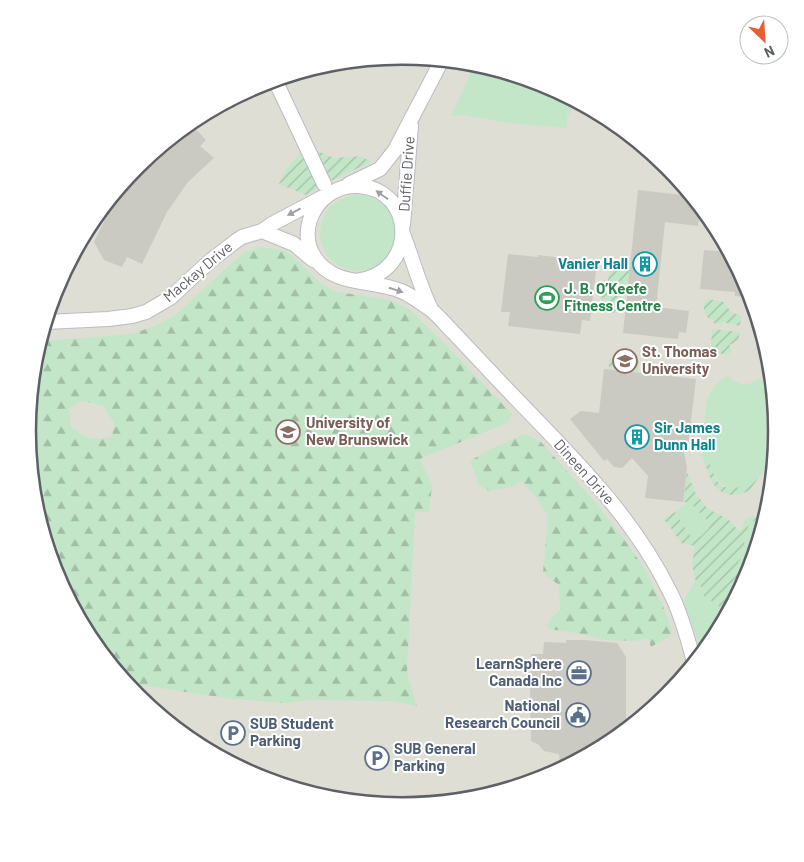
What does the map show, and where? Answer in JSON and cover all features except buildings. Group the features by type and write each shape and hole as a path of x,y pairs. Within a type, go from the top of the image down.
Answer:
{"street":[{"name":"Duffie Drive","path":"342,188 380,169 395,150 438,67"},
{"path":"278,87 326,189"},
{"name":"Duffie Drive","path":"411,121 402,231 416,275 432,310"},
{"path":"326,189 358,186 375,190 383,195 399,214 402,242 398,253 388,266 375,276 356,281"},
{"path":"320,266 311,251 308,234 312,212 326,189"},
{"name":"Mackay Drive","path":"53,322 108,319 146,312 170,298 230,245 242,237 262,231 326,189"},
{"path":"262,231 294,244 326,271 340,278 402,291 432,310"},
{"name":"Dineen Drive","path":"432,310 566,449 630,525 652,559 671,594 691,655"}],"shaded area":[{"name":"University of New Brunswick","path":"402,65 450,68 473,72 520,85 542,93 585,114 625,141 643,156 661,172 692,208 719,248 730,269 740,291 755,336 765,383 767,407 768,431 765,479 761,502 748,549 740,571 719,614 692,654 677,672 661,690 625,721 585,748 564,759 542,769 497,784 450,794 426,796 402,797 354,794 331,790 284,777 262,769 219,748 179,721 161,706 143,690 112,654 85,614 74,593 64,571 49,526 39,479 36,431 39,383 43,360 56,313 64,291 85,248 112,208 127,190 143,172 179,141 219,114 240,103 262,93 307,78 354,68 378,66"}],"green space":[{"path":"471,72 520,85 573,107 567,118 567,128 507,123 465,115 451,116"},
{"path":"306,146 334,158 361,156 371,162 324,184 306,195 279,184 285,171"},
{"path":"358,195 372,198 385,206 393,219 396,233 393,247 385,260 372,268 358,271 344,268 331,260 323,247 320,233 323,219 331,206 344,198"},
{"path":"264,247 285,251 324,286 337,292 387,299 409,309 512,414 509,422 420,459 432,486 429,512 415,512 407,673 417,706 393,701 309,700 287,703 232,699 138,685 98,634 85,614 64,571 43,502 37,455 36,431 39,383 48,340 134,333 155,326 174,316 243,253","holes":["81,401 102,405 114,423 112,436 100,439 90,438 71,427 69,409"]},
{"path":"610,264 630,266 628,283 623,284 620,307 614,313 601,312 603,288 607,288"},
{"path":"708,299 724,302 731,312 741,316 740,326 722,322 721,324 713,323 714,320 708,318 704,311 704,303"},
{"path":"712,329 740,332 738,341 729,345 732,350 728,355 714,352 711,347"},
{"path":"609,358 639,361 638,373 609,369"},
{"path":"728,375 735,381 743,384 751,383 759,378 765,383 768,431 766,463 765,468 759,468 750,483 743,487 727,487 720,483 711,465 705,464 702,455 707,400 711,391"},
{"path":"525,434 540,441 596,503 620,534 643,566 662,603 673,634 651,647 648,638 637,641 604,640 582,634 549,629 547,624 560,609 559,585 543,573 548,516 536,497 521,481 513,487 489,491 479,485 470,461 490,449"},
{"path":"705,463 709,463 717,481 722,486 728,488 735,488 747,483 757,474 759,468 765,468 750,490 733,495 726,494 715,485 710,479"},
{"path":"687,472 696,494 708,509 728,519 739,531 742,529 745,519 758,515 756,520 750,522 738,563 742,565 718,615 719,606 704,596 702,588 695,579 692,564 695,546 681,543 667,522 661,520 675,512 693,540 701,536 709,528 705,516 697,511 691,503 683,502"},
{"path":"687,503 691,503 697,511 705,516 709,528 701,536 693,540 675,512"},
{"path":"756,520 742,565 738,563 750,522"},
{"path":"695,579 707,597 719,606 718,615 699,644 684,602"}],"place":[{"name":"Vanier Hall","path":"645,264"},
{"name":"J. B. O’Keefe Fitness Centre","path":"547,298"},
{"name":"St. Thomas University","path":"625,361"},
{"name":"University of New Brunswick","path":"288,432"},
{"name":"Sir James Dunn Hall","path":"637,437"},
{"name":"LearnSphere Canada Inc","path":"579,673"},
{"name":"National Research Council","path":"578,715"},
{"name":"SUB Student Parking","path":"233,733"},
{"name":"SUB General Parking","path":"377,758"}]}
